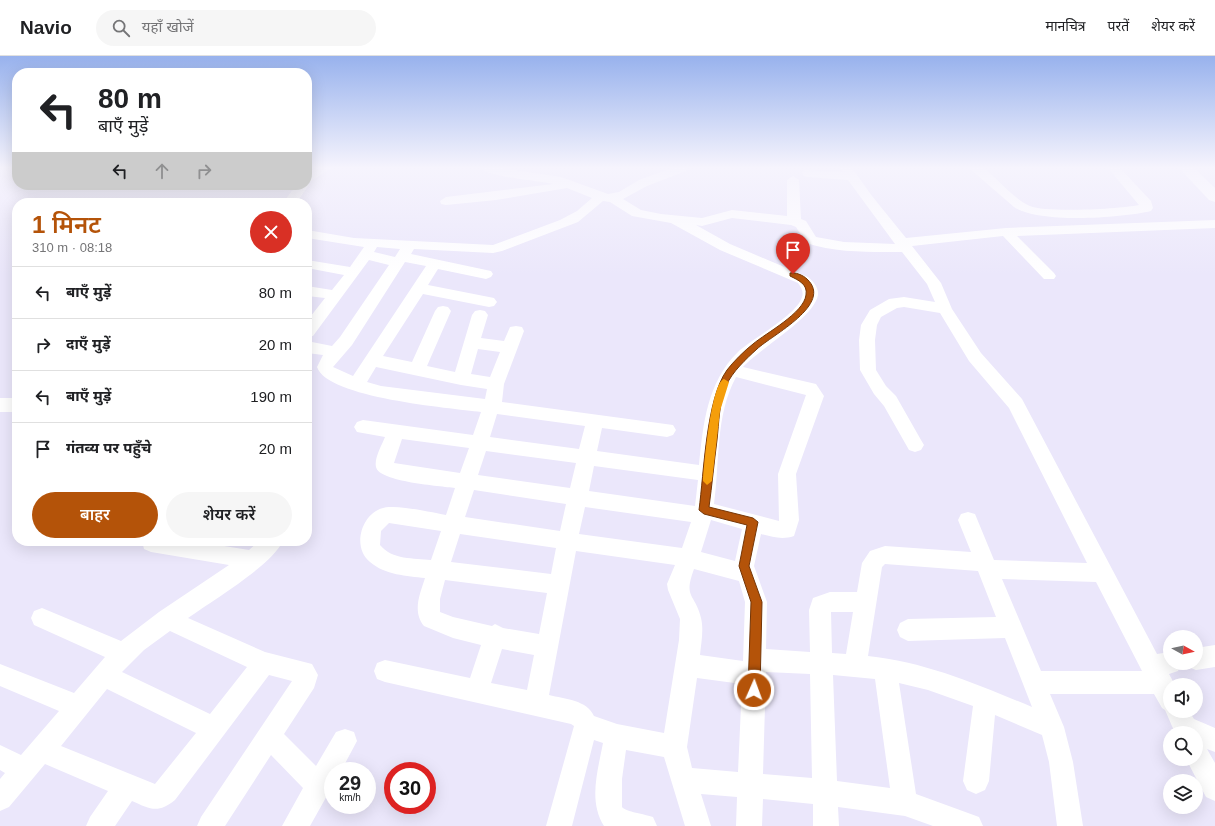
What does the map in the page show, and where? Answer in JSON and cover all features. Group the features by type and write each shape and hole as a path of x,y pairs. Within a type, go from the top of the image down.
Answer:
{"street":[{"path":"369,249 403,255 503,247 525,237 557,227 578,218 597,204"},
{"path":"620,204 643,216 702,222 732,214 794,221 801,224 808,238 815,242 862,247 904,246 1006,232 1215,224"},
{"path":"794,204 794,221"},
{"path":"873,204 934,283 946,309 975,356 1016,404 1102,573 1163,678 1036,683"},
{"path":"1018,204 1032,211 1049,213 1132,210 1146,208 1146,204"},
{"path":"674,219 725,248 793,274 803,280 809,287 810,296 804,308 755,346 732,370 722,386 715,411 703,513 678,589 680,599 691,619 688,665 675,747 677,761 693,802 698,826"},
{"path":"1006,232 1049,276"},
{"path":"312,235 486,274"},
{"path":"312,323 354,272 369,249"},
{"path":"403,255 346,341 324,367 326,370 356,385 381,392 667,430"},
{"path":"356,385 435,263"},
{"path":"312,265 354,272"},
{"path":"419,288 489,302"},
{"path":"312,291 335,295"},
{"path":"915,445 890,401 868,370 867,340 869,324 875,314 894,303 904,302 946,309"},
{"path":"416,369 443,311"},
{"path":"461,379 480,315"},
{"path":"516,331 496,384 492,407 478,443 438,571 428,607 428,613 431,618 448,626 547,647"},
{"path":"471,344 510,347"},
{"path":"312,349 331,357"},
{"path":"312,358 331,357"},
{"path":"372,360 461,379 496,384"},
{"path":"396,432 384,460 384,467 387,469 578,498 703,513 753,522 778,530 786,530 789,520 787,474 815,396 810,388 732,370"},
{"path":"0,404 12,405"},
{"path":"536,704 568,540 595,420"},
{"path":"363,427 708,474"},
{"path":"560,585 396,565 376,555 370,543 374,524 381,516 389,515 453,523 688,558 746,574"},
{"path":"968,520 1036,683 1052,727 1061,762 1070,826"},
{"path":"749,826 756,602 753,588 746,574 744,558 753,522"},
{"path":"169,546 253,560"},
{"path":"0,798 103,675 124,654 152,629 253,560 268,546"},
{"path":"856,667 872,563 877,557 885,555 987,566 1102,573"},
{"path":"826,826 820,665 820,610 821,605 830,602 866,602"},
{"path":"42,618 124,654"},
{"path":"167,619 264,663 304,672 307,675 306,680 210,826"},
{"path":"908,630 1012,627"},
{"path":"477,692 495,636"},
{"path":"1203,658 1215,656"},
{"path":"41,750 150,796 159,797 214,729 264,663"},
{"path":"688,665 755,667 820,665 886,669 938,682 1052,727"},
{"path":"886,669 905,803"},
{"path":"385,671 576,713 583,718 586,725 561,820"},
{"path":"0,675 78,706"},
{"path":"103,675 214,729"},
{"path":"976,781 985,700"},
{"path":"1183,724 1215,740"},
{"path":"586,725 617,736 675,747"},
{"path":"268,736 319,787"},
{"path":"617,736 608,796 610,814 615,819 644,826"},
{"path":"296,826 345,741"},
{"path":"0,757 24,770"},
{"path":"1203,766 1215,788"},
{"path":"684,780 824,792 905,803 970,826"},
{"path":"99,826 127,786"}],"slow traffic":[{"path":"707,481 715,411 724,382"}],"route":[{"path":"754,690 756,602 755,594 744,566 744,558 753,522 704,510 715,411 722,386 730,372 755,346 804,308 810,296 809,287 803,280 793,274"}]}
